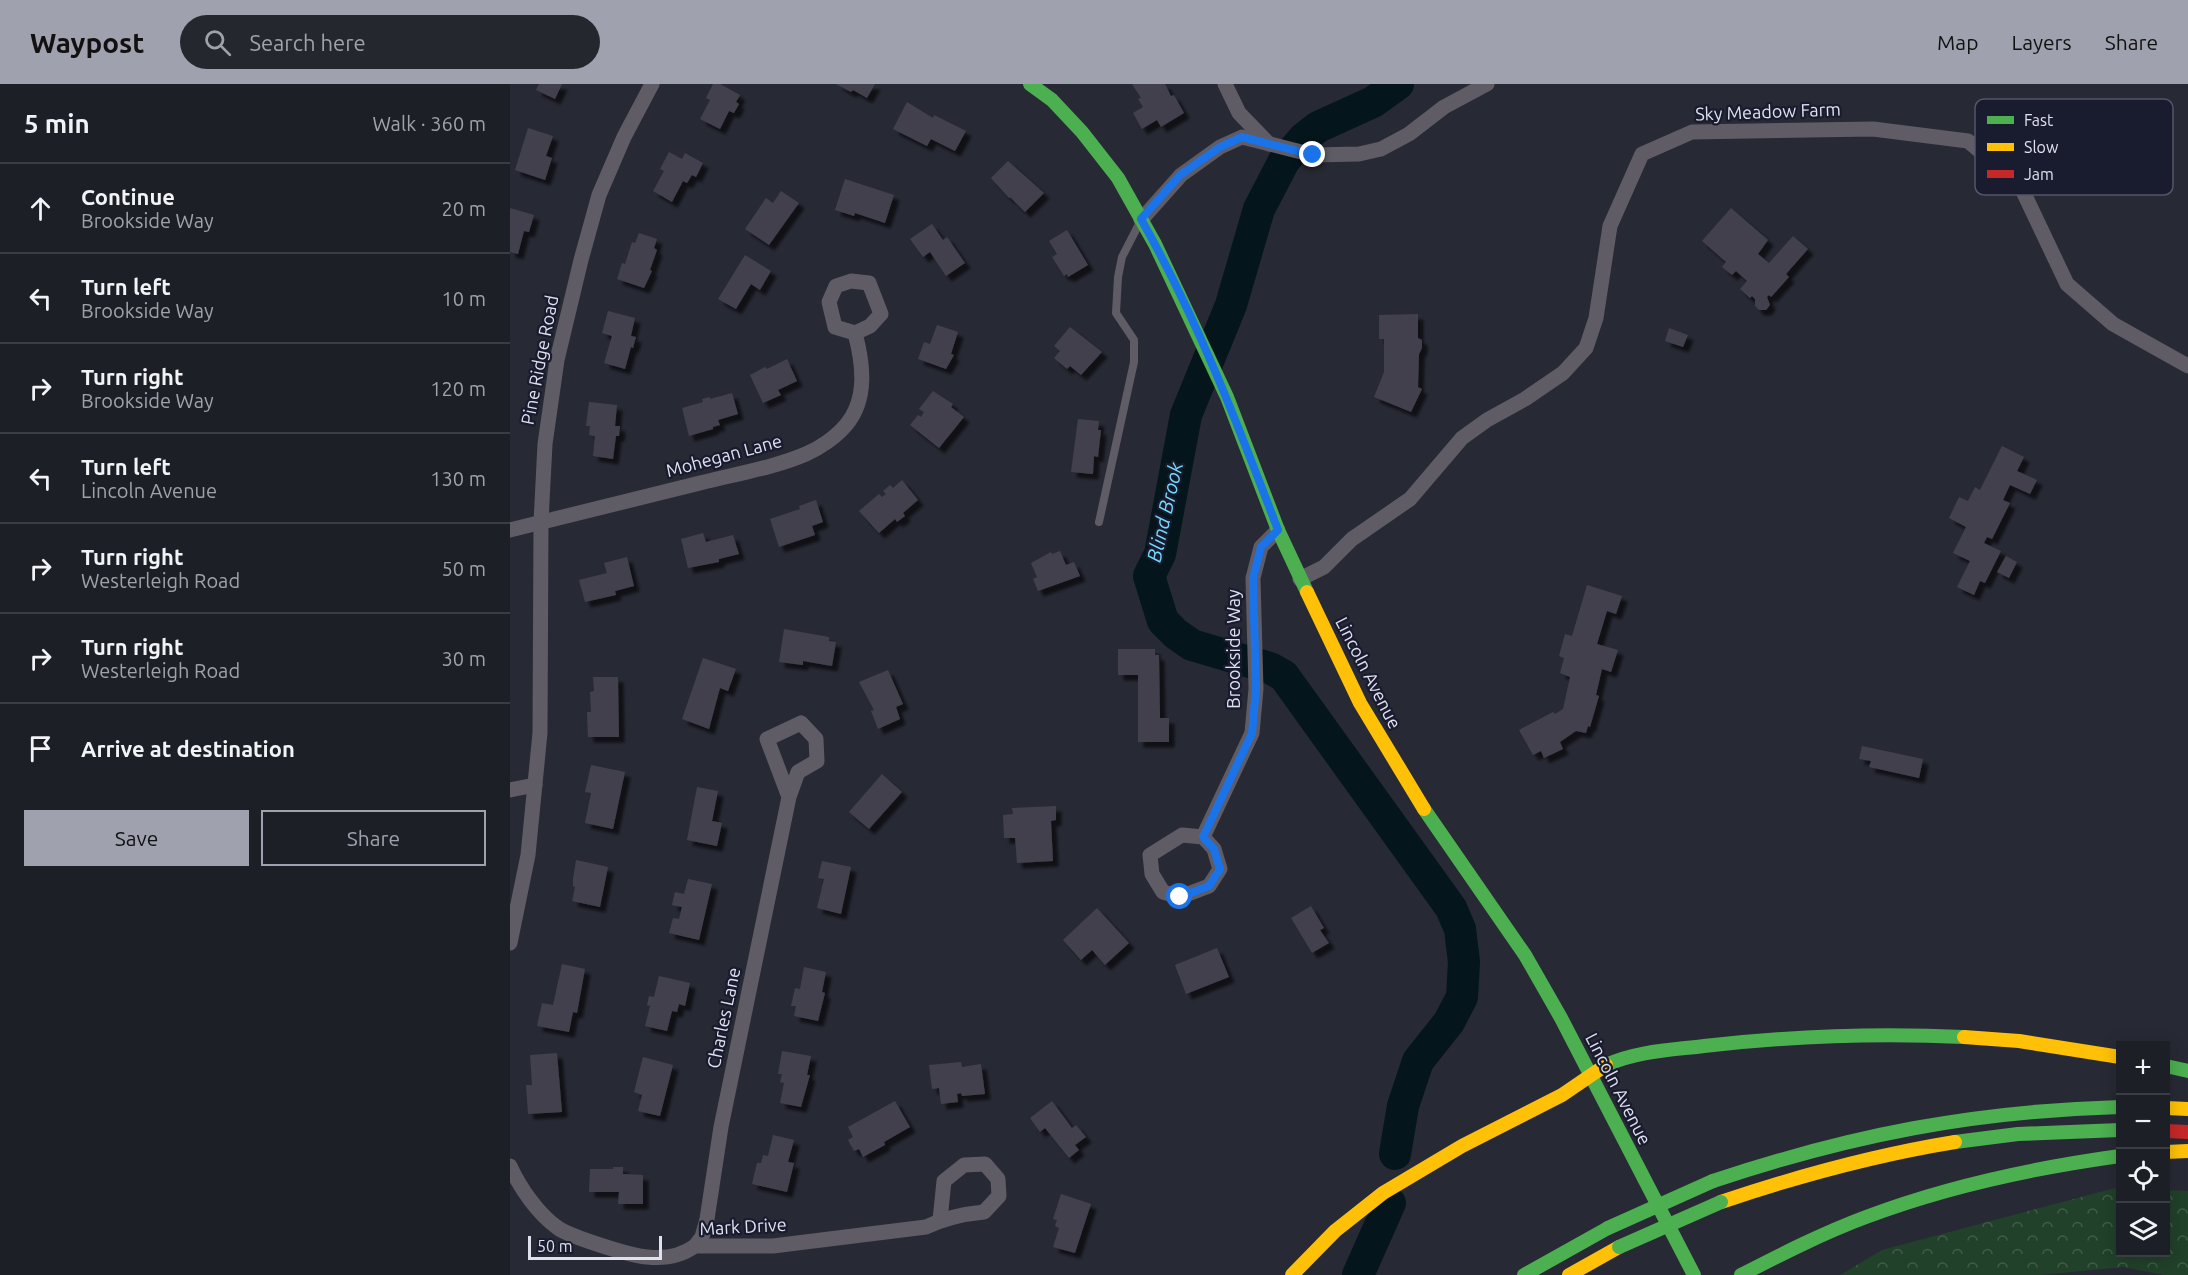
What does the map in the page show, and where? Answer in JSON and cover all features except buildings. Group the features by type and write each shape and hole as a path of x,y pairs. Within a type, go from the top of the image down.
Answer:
{"main road":[{"name":"Lincoln Avenue","path":"1030,84 1052,100 1082,132 1118,178 1155,244 1227,397 1278,530 1360,703 1435,828 1525,955 1590,1074 1694,1275"},
{"path":"1292,1275 1340,1226 1392,1186 1449,1153 1560,1096 1607,1064 1636,1056 1742,1041 1834,1035 1925,1035 2054,1046 2116,1056"},
{"path":"2170,1067 2188,1071"},
{"path":"1524,1275 1608,1228 1713,1181 1811,1148 1906,1126 1970,1116 2116,1107"},
{"path":"2170,1108 2188,1109"},
{"path":"1569,1275 1619,1247 1721,1202 1829,1167 1923,1146 2020,1134 2116,1130"},
{"path":"2170,1131 2188,1132"},
{"path":"2170,1152 2188,1151"},
{"path":"1741,1275 1831,1230 1923,1197 1972,1182 2023,1171 2116,1157"}],"street":[{"name":"Pine Ridge Road","path":"510,944 528,855 540,733 541,522 545,444 557,360 580,260 599,195 624,137 652,84"},
{"path":"1225,84 1239,112 1269,144"},
{"path":"1141,219 1180,175 1220,147 1242,137 1313,155 1359,154 1381,148 1409,134 1444,107 1487,84"},
{"name":"Sky Meadow Farm","path":"1300,579 1324,567 1352,539 1410,499 1462,438 1563,373 1586,348 1596,318 1610,226 1642,154 1692,132 1873,129 1968,141 1975,147"},
{"name":"Sky Meadow Farm","path":"2025,195 2067,284 2113,324 2188,366"},
{"name":"Mohegan Lane","path":"510,530 759,468 805,454 828,441 847,424 856,406 860,390 861,356 855,333"},
{"name":"Brookside Way","path":"1203,837 1252,733 1256,689 1253,578 1261,547 1278,530"},
{"name":"Charles Lane","path":"695,1246 702,1237 707,1219 721,1127 774,879 789,797 798,772 818,761 816,739 801,723 767,739 789,797"},
{"path":"510,790 535,785"},
{"path":"1182,836 1203,837 1214,849 1220,869 1209,886 1180,897 1163,892 1152,874 1150,855 1182,836"},
{"name":"Mark Drive","path":"510,1166 535,1206 559,1229 591,1242 645,1257 667,1257 685,1253 695,1246 773,1246 926,1227 940,1220 984,1212 999,1196 998,1179 985,1164 964,1165 944,1181 940,1220"}],"lane":[{"path":"1099,522 1134,362 1134,340 1116,313 1118,277 1122,257 1141,219"}],"green space":[{"path":"2116,1188 2116,1257 2170,1257 2170,1190 2188,1191 2188,1275 2164,1275 2123,1267 2041,1275 1840,1275 1882,1250"}],"waterway":[{"name":"Blind Brook","path":"1395,1154 1403,1106 1418,1061 1449,1022 1462,997 1464,962 1460,929 1451,908 1284,676 1270,668 1192,645 1176,634 1163,621 1149,576 1160,554 1186,415 1231,305 1259,209 1284,161 1304,138 1318,127 1373,102 1398,84"},
{"name":"Blind Brook","path":"1358,1275 1390,1203"}],"traffic: fast":[{"path":"1030,84 1052,100 1082,132 1118,178 1155,244 1227,397 1278,530 1307,592"},
{"path":"1424,809 1525,955 1561,1018 1694,1275"},
{"path":"1606,1065 1654,1052 1769,1040 1866,1035 1964,1037"},
{"path":"2170,1067 2188,1071"},
{"path":"1713,1181 1814,1151 1914,1128 2014,1114 2116,1107"},
{"path":"1955,1142 2018,1134 2116,1130"},
{"path":"1741,1275 1834,1230 1928,1196 2023,1172 2116,1157"},
{"path":"1608,1228 1713,1181"},
{"path":"1619,1247 1721,1202"},
{"path":"1524,1275 1608,1228"}],"traffic: slow":[{"path":"1307,592 1360,703 1424,809"},
{"path":"1964,1037 2019,1041 2116,1056"},
{"path":"1292,1275 1335,1231 1383,1193 1462,1146 1562,1095 1606,1065"},
{"path":"2170,1108 2188,1109"},
{"path":"1721,1202 1837,1167 1955,1142"},
{"path":"2170,1152 2188,1151"},
{"path":"1569,1275 1619,1247"}],"traffic: jam":[{"path":"2170,1131 2188,1132"}],"route":[{"path":"1180,897 1209,886 1220,869 1214,849 1203,837 1252,733 1256,689 1253,578 1261,547 1278,530 1227,397 1141,219 1180,175 1220,147 1242,137 1313,155"}]}
